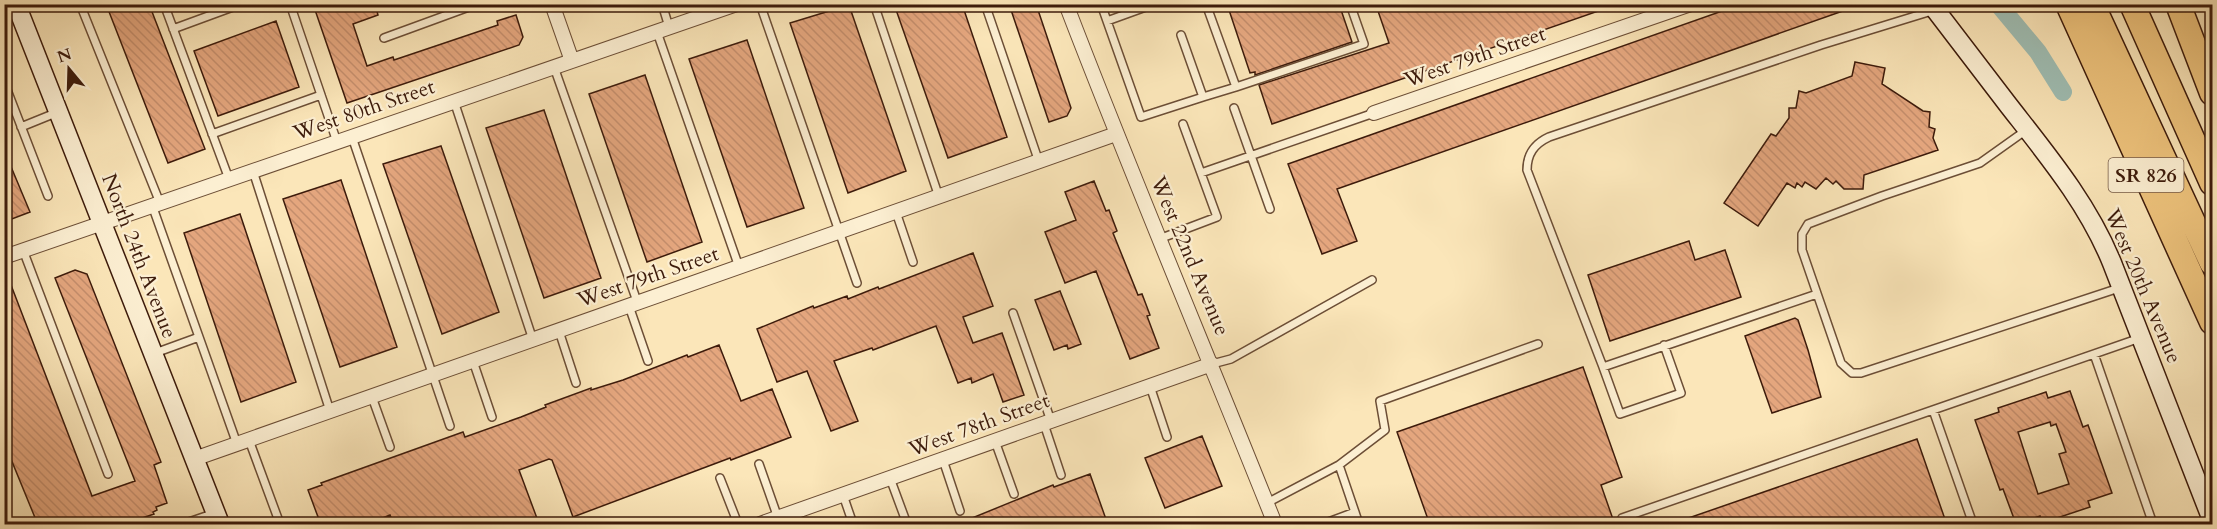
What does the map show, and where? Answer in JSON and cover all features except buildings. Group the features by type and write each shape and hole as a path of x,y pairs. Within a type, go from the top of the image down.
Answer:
{"highway":[{"path":"2062,4 2079,28"},
{"name":"SR 826","path":"2068,4 2212,322"},
{"path":"2092,4 2212,263"},
{"path":"2108,4 2212,237"},
{"path":"2132,4 2212,183"},
{"path":"2178,4 2212,93"}],"street":[{"name":"North 24th Avenue","path":"16,4 218,519"},
{"path":"552,4 572,61"},
{"name":"West 80th Street","path":"4,257 737,4"},
{"name":"West 22nd Avenue","path":"1066,4 1116,134 1212,364 1275,525"},
{"name":"West 79th Street","path":"1374,113 1691,4"},
{"name":"West 20th Avenue","path":"1933,7 2088,213 2122,287 2212,519"},
{"name":"West 79th Street","path":"194,459 1116,134"},
{"name":"West 78th Street","path":"760,525 1212,364"}],"lane":[{"path":"80,4 156,204 199,338 280,525"},
{"path":"164,4 229,179"},
{"path":"173,29 241,4"},
{"path":"290,4 337,142"},
{"path":"384,38 477,4"},
{"path":"662,4 663,30 739,267"},
{"path":"760,4 857,283"},
{"path":"874,4 939,197"},
{"path":"985,4 1038,162"},
{"path":"1101,4 1141,117 1364,44 1350,4"},
{"path":"1107,21 1154,4"},
{"path":"1206,4 1236,87"},
{"path":"1664,345 1681,393 1620,414 1527,170 1527,162 1535,146 1560,133 1933,7"},
{"path":"1181,35 1203,97"},
{"path":"554,67 633,305 648,361"},
{"path":"4,82 48,196"},
{"path":"212,134 321,95"},
{"path":"454,101 533,340"},
{"path":"1234,108 1270,209"},
{"path":"21,127 58,112"},
{"path":"1201,172 1374,113"},
{"path":"1159,238 1217,217 1183,124"},
{"path":"2027,129 1980,163 1808,224 1802,234 1802,250 1838,357 1848,371 1857,374 2122,287"},
{"path":"352,137 431,376 450,426"},
{"path":"253,171 331,412"},
{"path":"896,212 913,262"},
{"path":"23,250 108,474"},
{"path":"1212,364 1231,359 1372,280"},
{"path":"1603,367 1817,294"},
{"path":"1013,313 1061,475"},
{"path":"559,331 576,383"},
{"path":"1625,525 1622,518 2141,337"},
{"path":"153,354 199,338"},
{"path":"1266,503 1339,465 1385,430 1380,401 1538,344"},
{"path":"2094,354 2152,524"},
{"path":"473,362 492,417"},
{"path":"1150,386 1167,437"},
{"path":"372,397 390,447"},
{"path":"1933,410 1973,525"},
{"path":"995,441 1014,494"},
{"path":"943,460 960,511"},
{"path":"759,464 778,518"},
{"path":"1339,465 1359,525"},
{"path":"720,478 738,525"},
{"path":"890,478 907,525"},
{"path":"843,495 853,525"},
{"path":"1323,525 1354,512"},
{"path":"183,525 218,519"}],"waterway":[{"path":"1998,4 2038,52 2063,92"}]}
